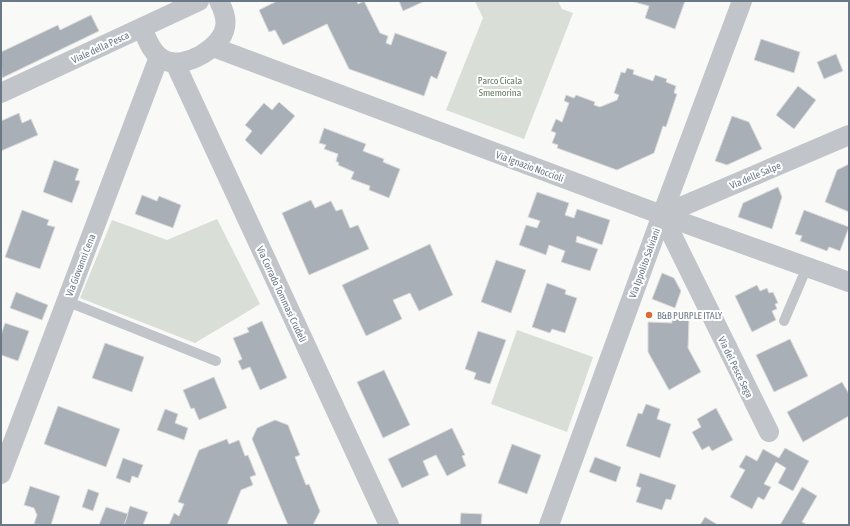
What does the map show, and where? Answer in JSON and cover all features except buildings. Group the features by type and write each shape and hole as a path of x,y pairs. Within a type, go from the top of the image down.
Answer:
{"street":[{"name":"Viale della Pesca","path":"1,93 199,1"},
{"path":"167,60 192,59 213,47 222,37 226,18 219,1"},
{"name":"Via Ippolito Salviani","path":"549,525 742,1"},
{"name":"Via Corrado Tommasi Crudeli","path":"142,28 151,47 167,60 389,525"},
{"name":"Via Ignazio Noccioli","path":"213,47 662,215 849,282"},
{"name":"Via Giovanni Cena","path":"1,474 66,301 167,60"},
{"name":"Via delle Salpe","path":"662,215 849,135"},
{"name":"Via del Pesce Sega","path":"662,215 769,432"}],"lane":[{"path":"784,321 807,267"},
{"path":"66,301 216,361"}],"green space":[{"name":"Parco Cicala Smemorina","path":"475,1 558,1 562,9 573,13 524,139 446,110 483,18"},
{"path":"217,219 260,304 195,343 80,298 112,220 167,240"},
{"path":"517,330 593,357 567,432 491,404"}],"place":[{"name":"B&B PURPLE ITALY","path":"649,315"}]}
